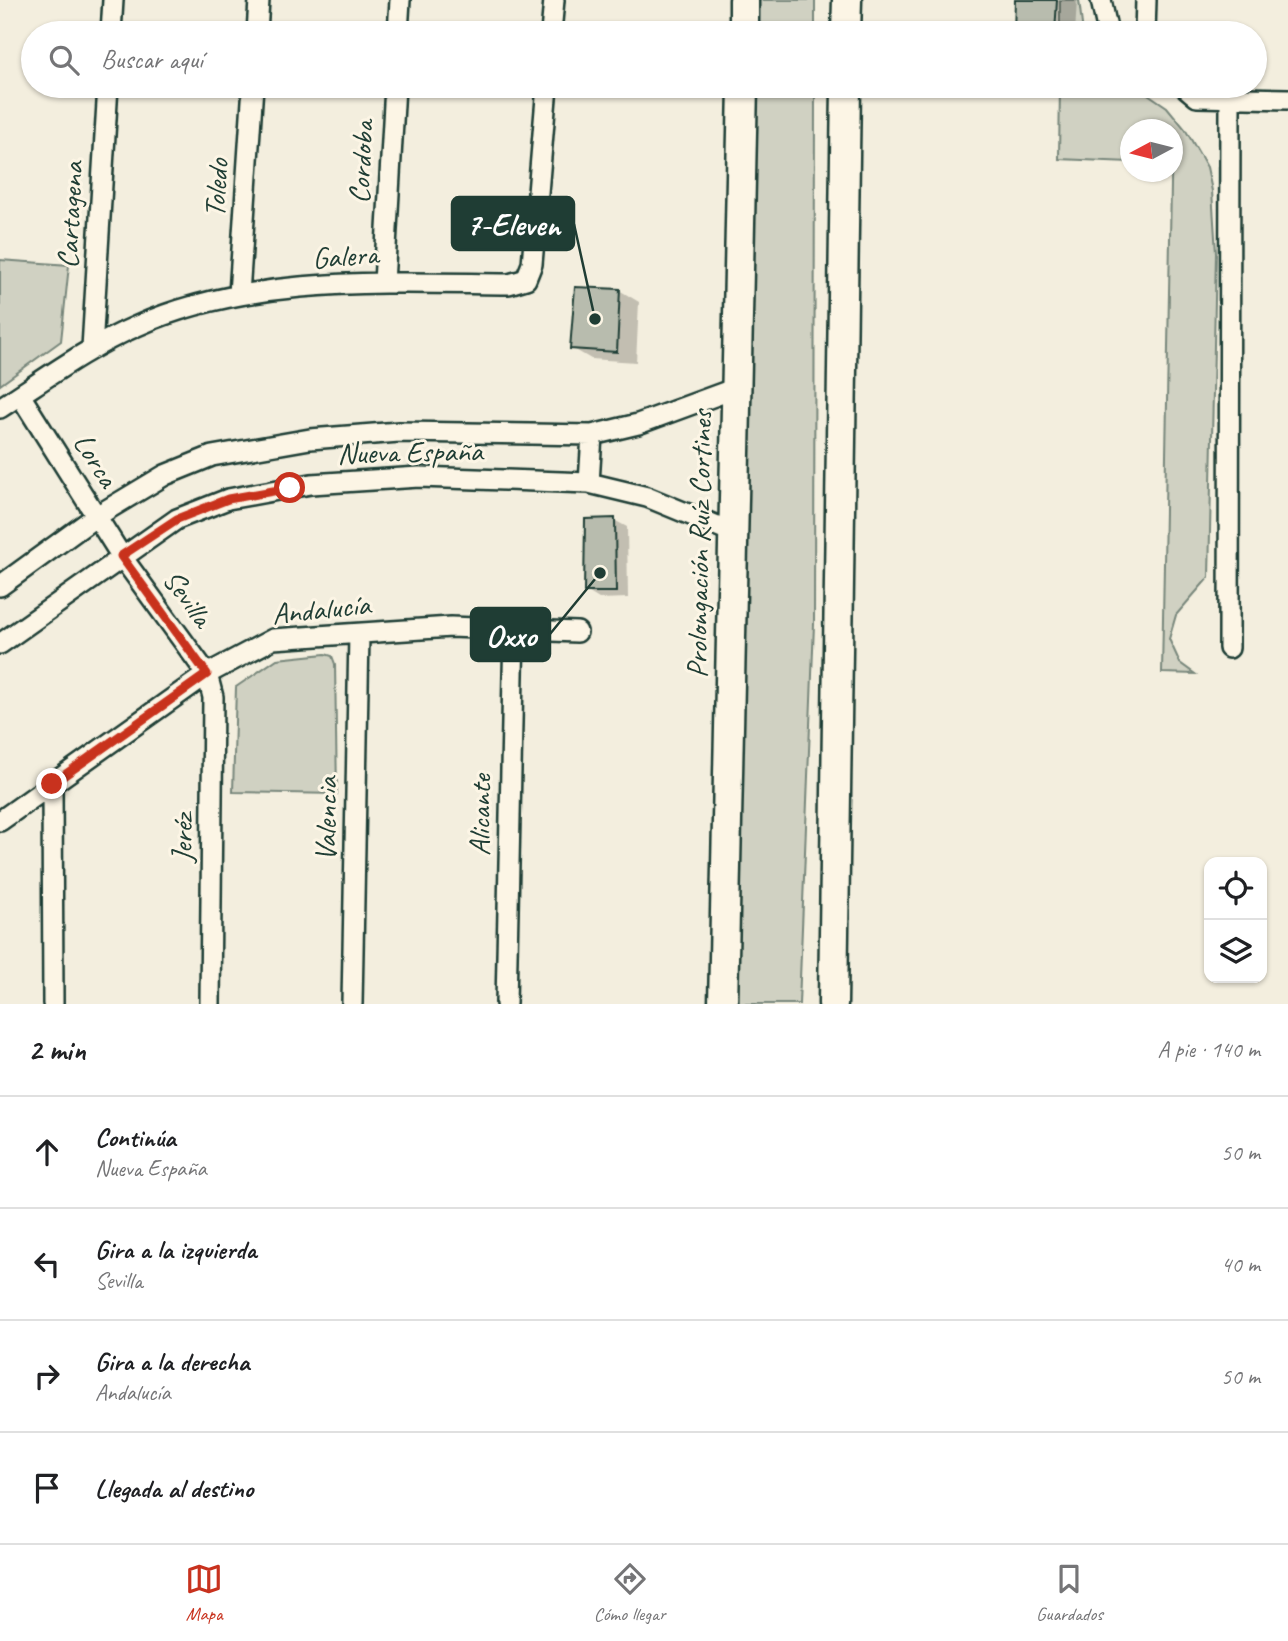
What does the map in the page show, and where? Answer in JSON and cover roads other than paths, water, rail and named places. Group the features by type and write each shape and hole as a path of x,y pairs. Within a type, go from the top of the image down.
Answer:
{"main road":[{"path":"744,0 744,21"},
{"path":"846,21 847,0"},
{"name":"Prolongación Ruíz Cortines","path":"723,1004 743,98"},
{"path":"833,1004 846,98"}],"street":[{"path":"112,21 113,0"},
{"path":"258,21 259,0"},
{"path":"399,21 400,0"},
{"path":"552,21 554,0"},
{"path":"1101,0 1105,21"},
{"path":"1145,21 1146,0"},
{"name":"Cartagena","path":"92,348 106,98"},
{"name":"Toledo","path":"239,294 252,98"},
{"name":"Cordoba","path":"384,282 394,98"},
{"name":"Galera","path":"0,408 92,348 139,324 239,294 384,282 509,284 526,279 532,264 546,98"},
{"path":"1228,648 1230,98 1288,99"},
{"name":"Nueva España","path":"0,586 96,517 165,475 212,456 254,447 399,432 592,435 638,424 736,388"},
{"name":"Lorca","path":"20,395 121,556"},
{"path":"589,483 592,435"},
{"name":"Nueva España","path":"0,644 177,519 228,499 311,484 419,477 589,483 648,497 732,532"},
{"name":"Sevilla","path":"121,556 207,674"},
{"name":"Andalucía","path":"0,821 207,674 273,639 451,627 577,632"},
{"name":"Alicante","path":"506,1004 514,628"},
{"name":"Valencia","path":"352,1004 359,634"},
{"name":"Jeréz","path":"207,674 213,698 210,1004"},
{"path":"52,784 53,1004"}],"place":[{"name":"7-Eleven","path":"595,319"},
{"name":"Oxxo","path":"600,573"}]}
